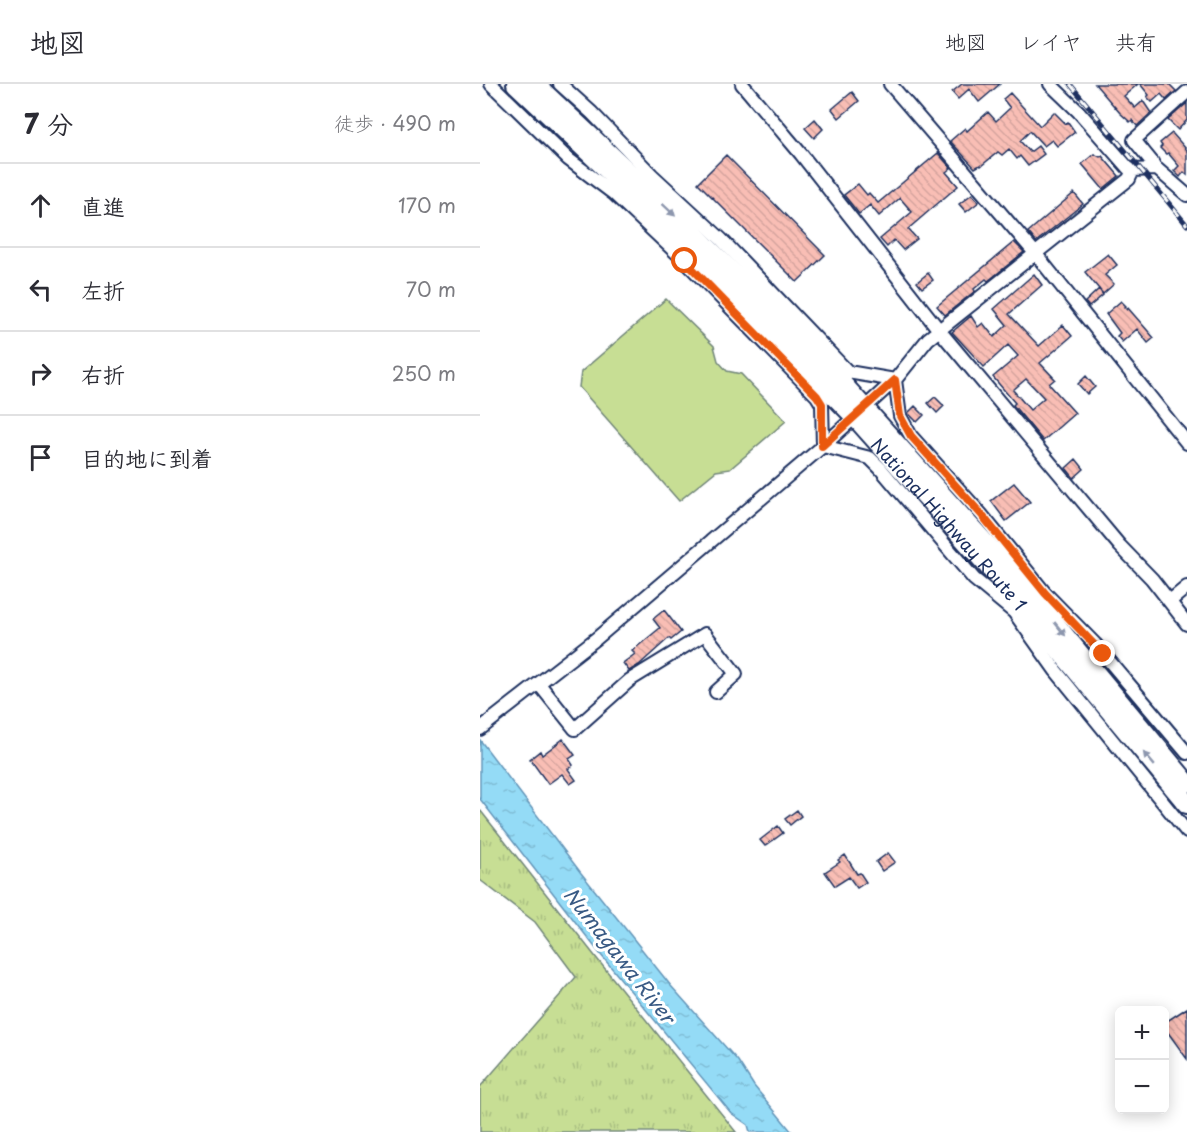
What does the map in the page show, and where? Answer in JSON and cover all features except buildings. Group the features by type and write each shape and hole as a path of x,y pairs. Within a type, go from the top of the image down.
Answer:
{"highway":[{"name":"National Highway Route 1","path":"516,84 860,412 1022,584 1187,783"},
{"name":"National Highway Route 1","path":"535,84 678,218 816,354 860,412 1187,804"}],"street":[{"path":"491,84 562,145 568,159 613,193 677,254 817,396 822,404 822,446"},
{"path":"560,84 589,116 721,239 848,372 895,380"},
{"path":"742,84 801,154 939,330 1120,546 1152,579 1187,624"},
{"path":"890,84 1035,253 1187,443"},
{"path":"1050,84 1079,112 1125,165 1133,170 1154,167"},
{"path":"1184,90 1134,140 1154,167 1187,195"},
{"path":"483,726 597,639 860,412 895,380 928,339 1129,178 1133,170"},
{"path":"895,380 900,416 911,436 981,514 1045,593 1095,644 1187,753"},
{"path":"822,446 870,458 880,468 974,579 1014,612 1056,671 1187,832"},
{"path":"1170,601 1187,587"},
{"path":"539,684 575,729 630,680 705,634 736,674 716,692"}],"green space":[{"path":"666,299 714,346 718,361 727,371 741,374 786,421 730,469 716,471 679,501 579,387 581,372"},
{"path":"480,810 736,1132 480,1132 480,1087 576,977 535,922 480,880"}],"water":[{"name":"Numagawa River","path":"480,740 581,873 671,986 738,1061 754,1086 792,1132 750,1132 748,1125 731,1113 601,955 480,799"}],"railway":[{"path":"1070,84 1187,225"}],"route":[{"path":"685,261 817,396 822,404 822,446 895,380 900,416 911,436 981,514 1045,593 1103,654"}]}
